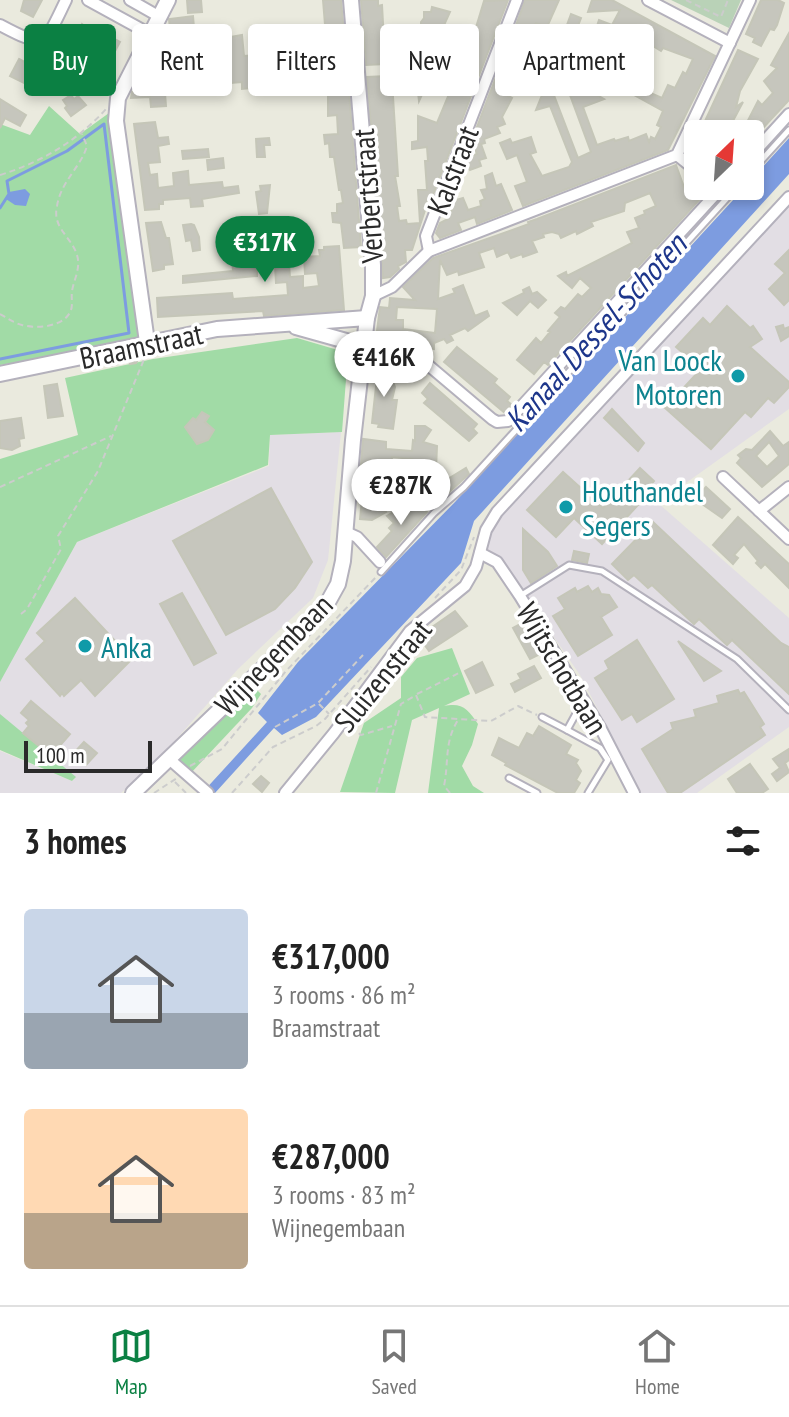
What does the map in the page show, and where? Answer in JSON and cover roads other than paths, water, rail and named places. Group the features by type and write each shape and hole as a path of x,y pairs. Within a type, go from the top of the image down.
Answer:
{"street":[{"path":"0,25 38,42 47,38 66,0"},
{"path":"88,0 132,24"},
{"path":"130,0 160,17"},
{"path":"156,24 168,0"},
{"name":"Verbertstraat","path":"351,0 373,296"},
{"name":"Kalstraat","path":"429,251 426,236 517,0"},
{"path":"648,0 730,43"},
{"path":"373,296 392,287 429,251 677,155 750,0"},
{"path":"132,67 118,101 116,121 150,342"},
{"path":"764,142 789,114"},
{"path":"677,155 684,161"},
{"name":"Sluizenstraat","path":"285,793 410,631 465,586 480,553 486,530 497,512 789,197"},
{"path":"428,365 492,419 508,421 707,200"},
{"name":"Wijnegembaan","path":"133,793 323,611 338,584 366,352 367,318 373,296"},
{"name":"Braamstraat","path":"0,374 217,329 284,325 316,327 367,318"},
{"name":"Braamstraat","path":"316,327 366,352"},
{"path":"723,477 789,539"},
{"path":"759,511 789,487"},
{"path":"346,532 357,537 380,567"},
{"name":"Wijtschotbaan","path":"480,553 497,562 520,596 584,700 634,793"},
{"path":"168,758 206,791"}],"lane":[{"path":"764,158 789,130"},
{"path":"380,567 474,475 725,200"},
{"path":"520,596 569,565 602,571 737,659 789,710"},
{"path":"567,730 584,700"},
{"path":"542,717 612,757 588,793"},
{"path":"509,778 537,793"}],"water":[{"path":"789,138 789,174 474,521 461,563 316,717 282,735 274,728 215,793 202,793 267,722 258,713 298,662 455,502 733,200 764,200 764,166"},
{"path":"25,189 30,194 26,206 15,205 6,199 9,192"}],"waterway":[{"path":"0,208 9,194 7,181 67,151 104,124 129,333 0,359"}],"place":[{"name":"Van Loock Motoren","path":"738,376"},
{"name":"Houthandel Segers","path":"566,507"},
{"name":"Anka","path":"85,646"}],"water label":[{"name":"Kanaal Dessel-Schoten","path":"595,332"}]}
